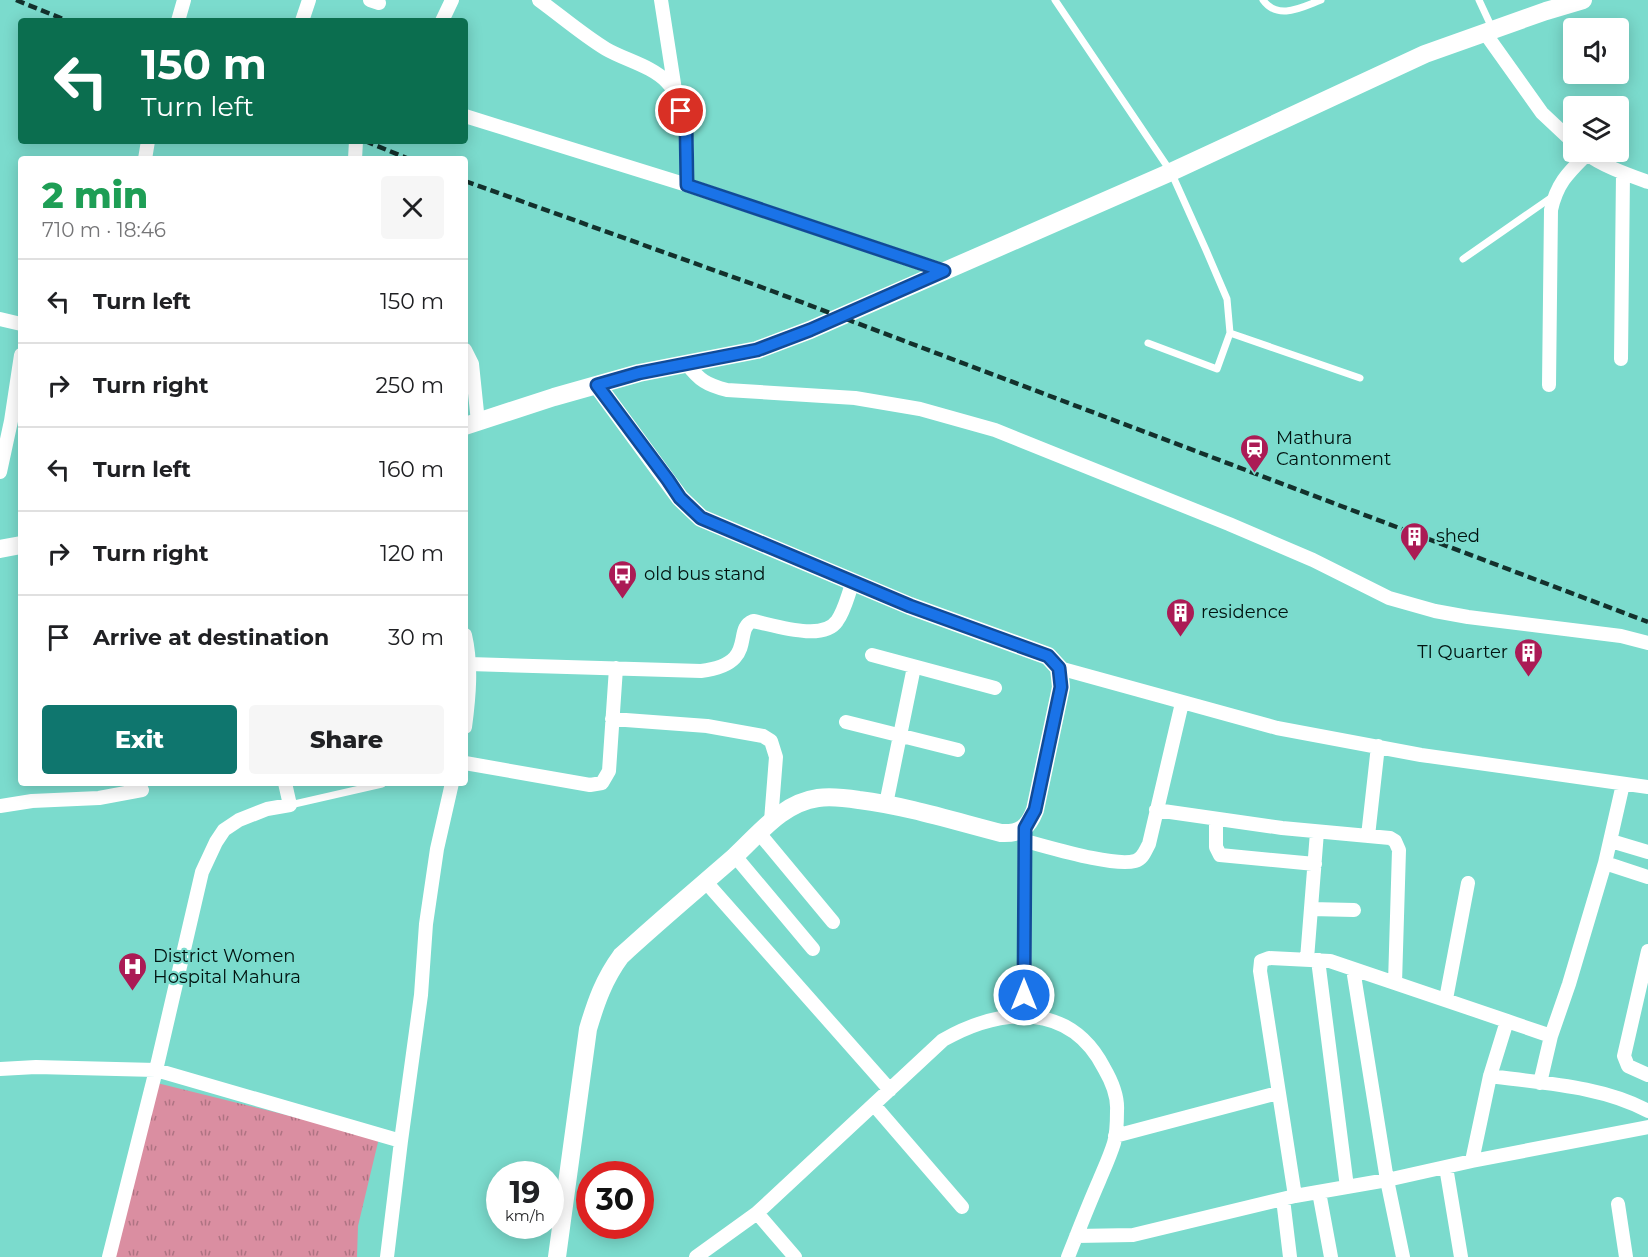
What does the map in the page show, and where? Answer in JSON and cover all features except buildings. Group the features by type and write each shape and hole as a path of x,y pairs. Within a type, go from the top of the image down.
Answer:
{"street":[{"path":"179,18 184,0"},
{"path":"303,18 309,0"},
{"path":"443,18 452,0"},
{"path":"539,0 606,49 640,64 668,82 677,98"},
{"path":"661,0 677,98 686,125 687,185"},
{"path":"468,356 472,364 472,424 639,373 757,350 810,330 1171,172 1425,54 1583,0"},
{"path":"1489,31 1542,113 1563,133"},
{"path":"468,117 687,185 944,271"},
{"path":"1549,385 1551,210 1554,195 1562,179 1578,162"},
{"path":"1603,162 1623,173 1648,182"},
{"path":"1621,359 1623,173"},
{"path":"0,319 18,316"},
{"path":"0,319 18,323"},
{"path":"687,364 696,377 712,386 727,390 855,398 920,409 995,430 1229,524 1313,560 1389,598 1468,618 1621,636 1648,643"},
{"path":"597,385 680,498 701,518 910,606 1048,656 1059,668 1277,728 1421,755 1648,787"},
{"path":"0,472 16,422 18,395"},
{"path":"0,549 18,546"},
{"path":"469,664 700,671 726,666 736,658 746,626 753,621 806,631 821,631 832,627 839,620 853,582"},
{"path":"872,655 995,688"},
{"path":"468,657 468,704"},
{"path":"886,804 914,667"},
{"path":"468,764 597,785 606,780 609,771 616,668"},
{"path":"1024,1017 1025,834 1037,803 1061,687 1059,668"},
{"path":"557,1257 588,1029 597,998 609,973 621,956 765,827 788,809 805,800 837,797 886,804 1001,833 1025,834 1114,862 1134,861 1142,858 1149,844 1182,703"},
{"path":"612,719 707,726 763,736 771,741 776,757 765,827 833,922"},
{"path":"846,722 958,750"},
{"path":"1368,836 1378,746"},
{"path":"1540,1083 1551,1036 1605,863 1623,784"},
{"path":"109,1257 202,872 224,830 239,820 267,809 290,805 286,786"},
{"path":"387,1257 400,1141 421,995 426,924 437,849 451,786"},
{"path":"0,806 32,801 99,798 142,790"},
{"path":"1156,810 1317,832 1390,838 1395,841 1399,850 1395,983"},
{"path":"1216,819 1216,847 1220,855 1315,864"},
{"path":"1317,832 1311,909 1313,960 1347,1187"},
{"path":"1611,841 1648,852"},
{"path":"735,856 813,949"},
{"path":"1605,863 1648,877"},
{"path":"705,881 890,1090"},
{"path":"1446,999 1468,883"},
{"path":"1311,909 1354,910"},
{"path":"1648,951 1624,1056 1628,1066 1648,1075"},
{"path":"1290,1257 1289,1198 1261,961 1269,958 1330,961 1551,1036"},
{"path":"1353,969 1387,1180 1403,1257"},
{"path":"696,1257 758,1213 943,1040 964,1028 1008,1016 1042,1018 1061,1023 1079,1034 1095,1050 1110,1079 1118,1108 1115,1142 1068,1257"},
{"path":"1472,1161 1490,1076 1507,1021"},
{"path":"0,1070 36,1067 156,1070 400,1141"},
{"path":"1490,1076 1615,1097 1634,1103 1648,1111"},
{"path":"1115,1136 1278,1093"},
{"path":"874,1105 962,1207"},
{"path":"1076,1236 1133,1235 1289,1198 1648,1126"},
{"path":"1446,1167 1461,1257"},
{"path":"1319,1192 1331,1257"},
{"path":"1618,1204 1626,1257"},
{"path":"758,1213 795,1257"}],"lane":[{"path":"1054,0 1171,172 1227,299 1230,333 1217,369 1148,344"},
{"path":"1263,0 1266,5 1276,11 1289,12 1321,0"},
{"path":"1479,0 1489,31"},
{"path":"1463,259 1554,195"},
{"path":"1230,333 1360,378"},
{"path":"290,805 373,786"}],"green space":[{"path":"157,1083 379,1138 358,1226 357,1257 114,1257"}],"railway":[{"path":"16,0 61,18"},
{"path":"372,144 402,156"},
{"path":"468,182 772,291 1648,622"}],"place":[{"name":"Mathura Cantonment","path":"1255,474"},
{"name":"shed","path":"1415,562"},
{"name":"old bus stand","path":"623,600"},
{"name":"residence","path":"1180,638"},
{"name":"TI Quarter","path":"1529,678"},
{"name":"District Women Hospital Mahura","path":"132,992"}],"route":[{"path":"681,111 686,125 687,185 944,271 810,330 757,350 639,373 597,385 680,498 701,518 910,606 1048,656 1059,668 1061,687 1037,803 1030,822 1025,828 1024,995"}]}
